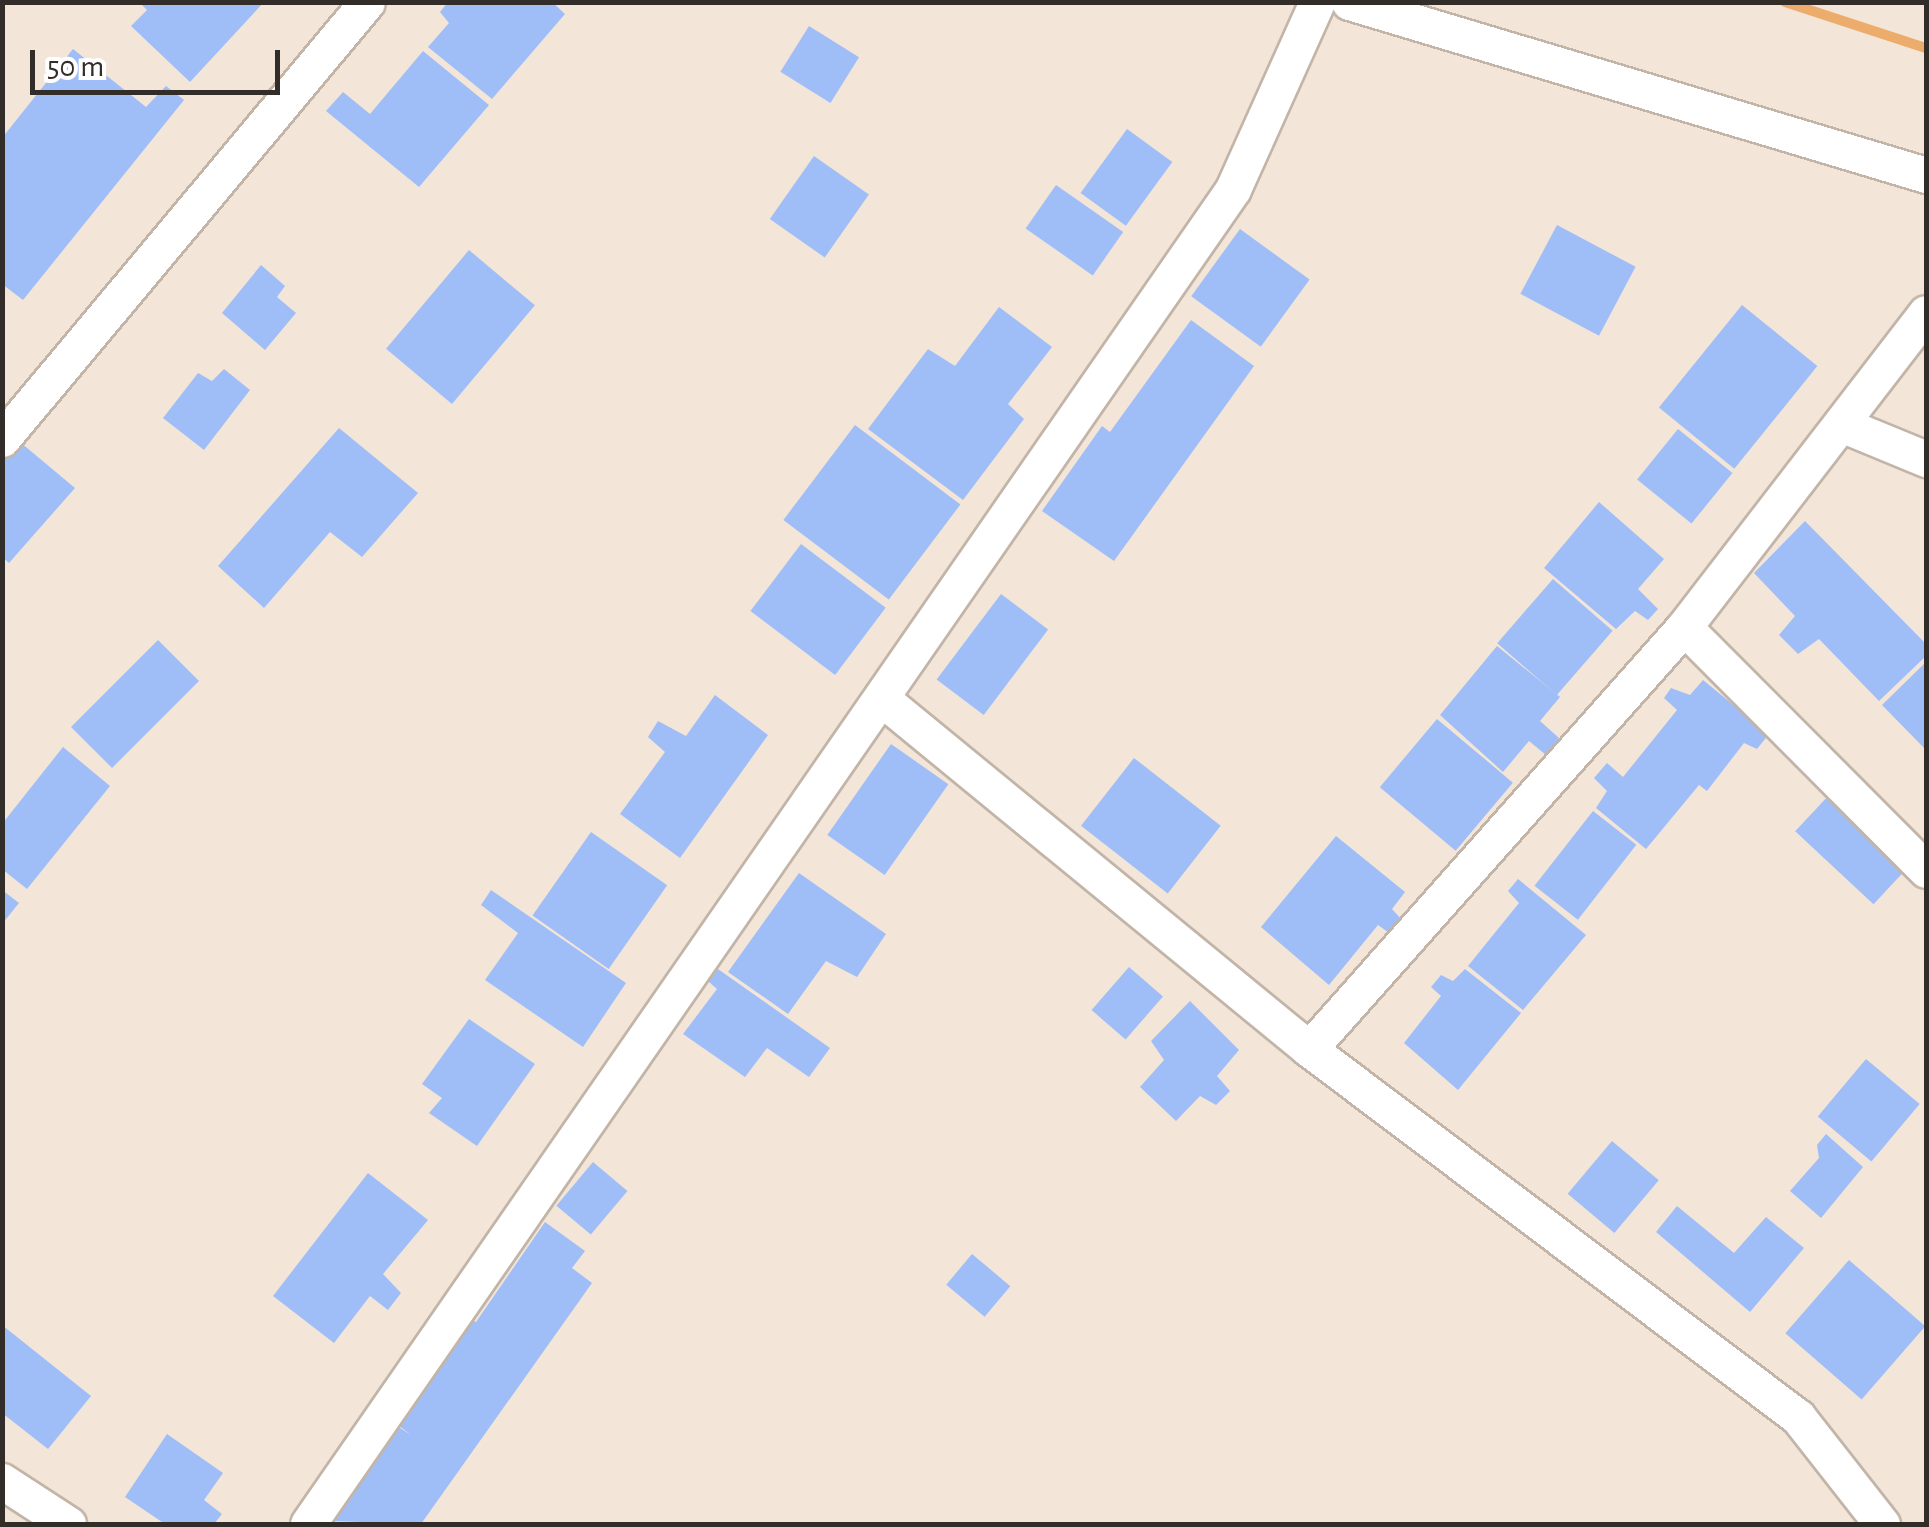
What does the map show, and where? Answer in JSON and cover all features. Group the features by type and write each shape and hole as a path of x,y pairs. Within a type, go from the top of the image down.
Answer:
{"street":[{"path":"2,439 367,2"},
{"path":"308,1524 1233,189 1317,2"},
{"path":"1349,2 1926,175"},
{"path":"1308,1048 1684,627 1926,314"},
{"path":"1841,424 1926,460"},
{"path":"1684,627 1926,870"},
{"path":"880,698 1308,1048 1798,1417 1882,1524"},
{"path":"2,1481 68,1524"}],"building":[{"path":"139,2 264,2 190,82 131,26 147,10"},
{"path":"448,2 552,2 565,14 492,99 428,47 449,23 440,12"},
{"path":"809,26 859,57 830,103 780,72"},
{"path":"73,49 146,107 166,86 184,100 23,300 2,284 2,138"},
{"path":"423,51 489,105 419,187 326,111 343,92 370,114"},
{"path":"1127,129 1172,162 1126,226 1081,193"},
{"path":"814,156 869,194 825,258 770,219"},
{"path":"1056,185 1123,232 1093,275 1026,228"},
{"path":"1557,225 1636,267 1599,336 1520,294"},
{"path":"1240,229 1310,280 1261,347 1191,296"},
{"path":"469,250 535,305 452,404 386,349"},
{"path":"261,265 285,286 277,297 296,313 265,350 222,313"},
{"path":"1742,305 1817,366 1734,469 1659,408"},
{"path":"999,307 1052,347 1008,404 1024,419 963,500 868,429 928,349 955,366"},
{"path":"1191,320 1254,366 1114,561 1042,511 1102,426 1110,432"},
{"path":"224,369 250,390 204,450 163,418 198,373 212,381"},
{"path":"855,425 960,504 889,599 783,520"},
{"path":"2,427 75,488 9,563 2,557"},
{"path":"339,428 418,493 362,557 330,532 264,608 218,566"},
{"path":"1678,429 1732,473 1691,524 1637,480"},
{"path":"1599,502 1664,559 1638,589 1658,609 1648,620 1635,611 1616,629 1544,568"},
{"path":"1805,521 1926,644 1926,656 1879,701 1819,639 1798,654 1779,635 1795,616 1754,573"},
{"path":"801,544 886,608 835,675 750,611"},
{"path":"1553,579 1613,631 1557,695 1497,643"},
{"path":"1001,594 1048,630 984,715 937,679"},
{"path":"158,640 199,681 112,768 71,727"},
{"path":"1497,646 1560,697 1540,721 1559,738 1546,755 1529,741 1503,772 1440,715"},
{"path":"1926,662 1926,750 1882,705"},
{"path":"1703,680 1769,734 1757,749 1744,743 1707,791 1699,785 1646,849 1596,808 1607,791 1594,778 1607,763 1623,777 1677,710 1664,698 1671,688 1690,695"},
{"path":"715,695 768,735 680,858 620,814 665,752 648,737 658,721 686,736"},
{"path":"1437,719 1513,783 1456,851 1380,787"},
{"path":"891,744 948,784 885,875 827,835"},
{"path":"63,747 110,786 27,889 2,869 2,824"},
{"path":"1134,758 1221,826 1168,893 1081,826"},
{"path":"1830,794 1908,867 1873,904 1795,831"},
{"path":"1593,811 1636,845 1578,920 1535,886"},
{"path":"591,832 667,885 609,969 532,916"},
{"path":"1336,836 1405,892 1392,909 1403,921 1392,935 1378,925 1329,985 1261,927"},
{"path":"799,873 886,934 857,977 826,961 788,1014 728,972"},
{"path":"1518,879 1586,935 1523,1010 1468,966 1519,903 1508,891"},
{"path":"2,890 19,903 2,924"},
{"path":"491,890 626,983 583,1047 485,980 518,933 481,905"},
{"path":"708,962 830,1048 809,1077 767,1048 745,1077 683,1034 717,989 700,974"},
{"path":"1129,967 1163,997 1126,1040 1092,1010"},
{"path":"1465,969 1521,1013 1458,1090 1404,1043 1441,996 1431,987 1441,975 1453,981"},
{"path":"1190,1001 1239,1050 1217,1076 1230,1091 1216,1105 1200,1096 1176,1121 1140,1087 1164,1060 1151,1041"},
{"path":"469,1019 535,1064 477,1146 429,1113 442,1098 422,1084"},
{"path":"1866,1059 1920,1104 1871,1161 1818,1116"},
{"path":"1826,1134 1863,1167 1821,1218 1790,1191 1819,1158 1817,1145"},
{"path":"1612,1141 1659,1180 1614,1233 1568,1194"},
{"path":"593,1162 627,1191 591,1235 556,1206"},
{"path":"368,1173 428,1220 383,1274 401,1293 388,1310 370,1296 334,1343 273,1296"},
{"path":"1677,1206 1734,1253 1766,1217 1804,1248 1750,1312 1656,1232"},
{"path":"545,1222 585,1251 572,1268 592,1283 421,1524 331,1521 351,1492 334,1476 397,1426 411,1435 382,1413 453,1312 476,1322"},
{"path":"972,1254 1010,1286 985,1317 946,1285"},
{"path":"1849,1260 1925,1326 1862,1399 1785,1333"},
{"path":"2,1325 91,1396 48,1449 2,1413"},
{"path":"167,1434 223,1473 204,1500 222,1514 214,1524 165,1524 125,1497"}],"waterway":[{"path":"1785,2 1926,48"}]}
